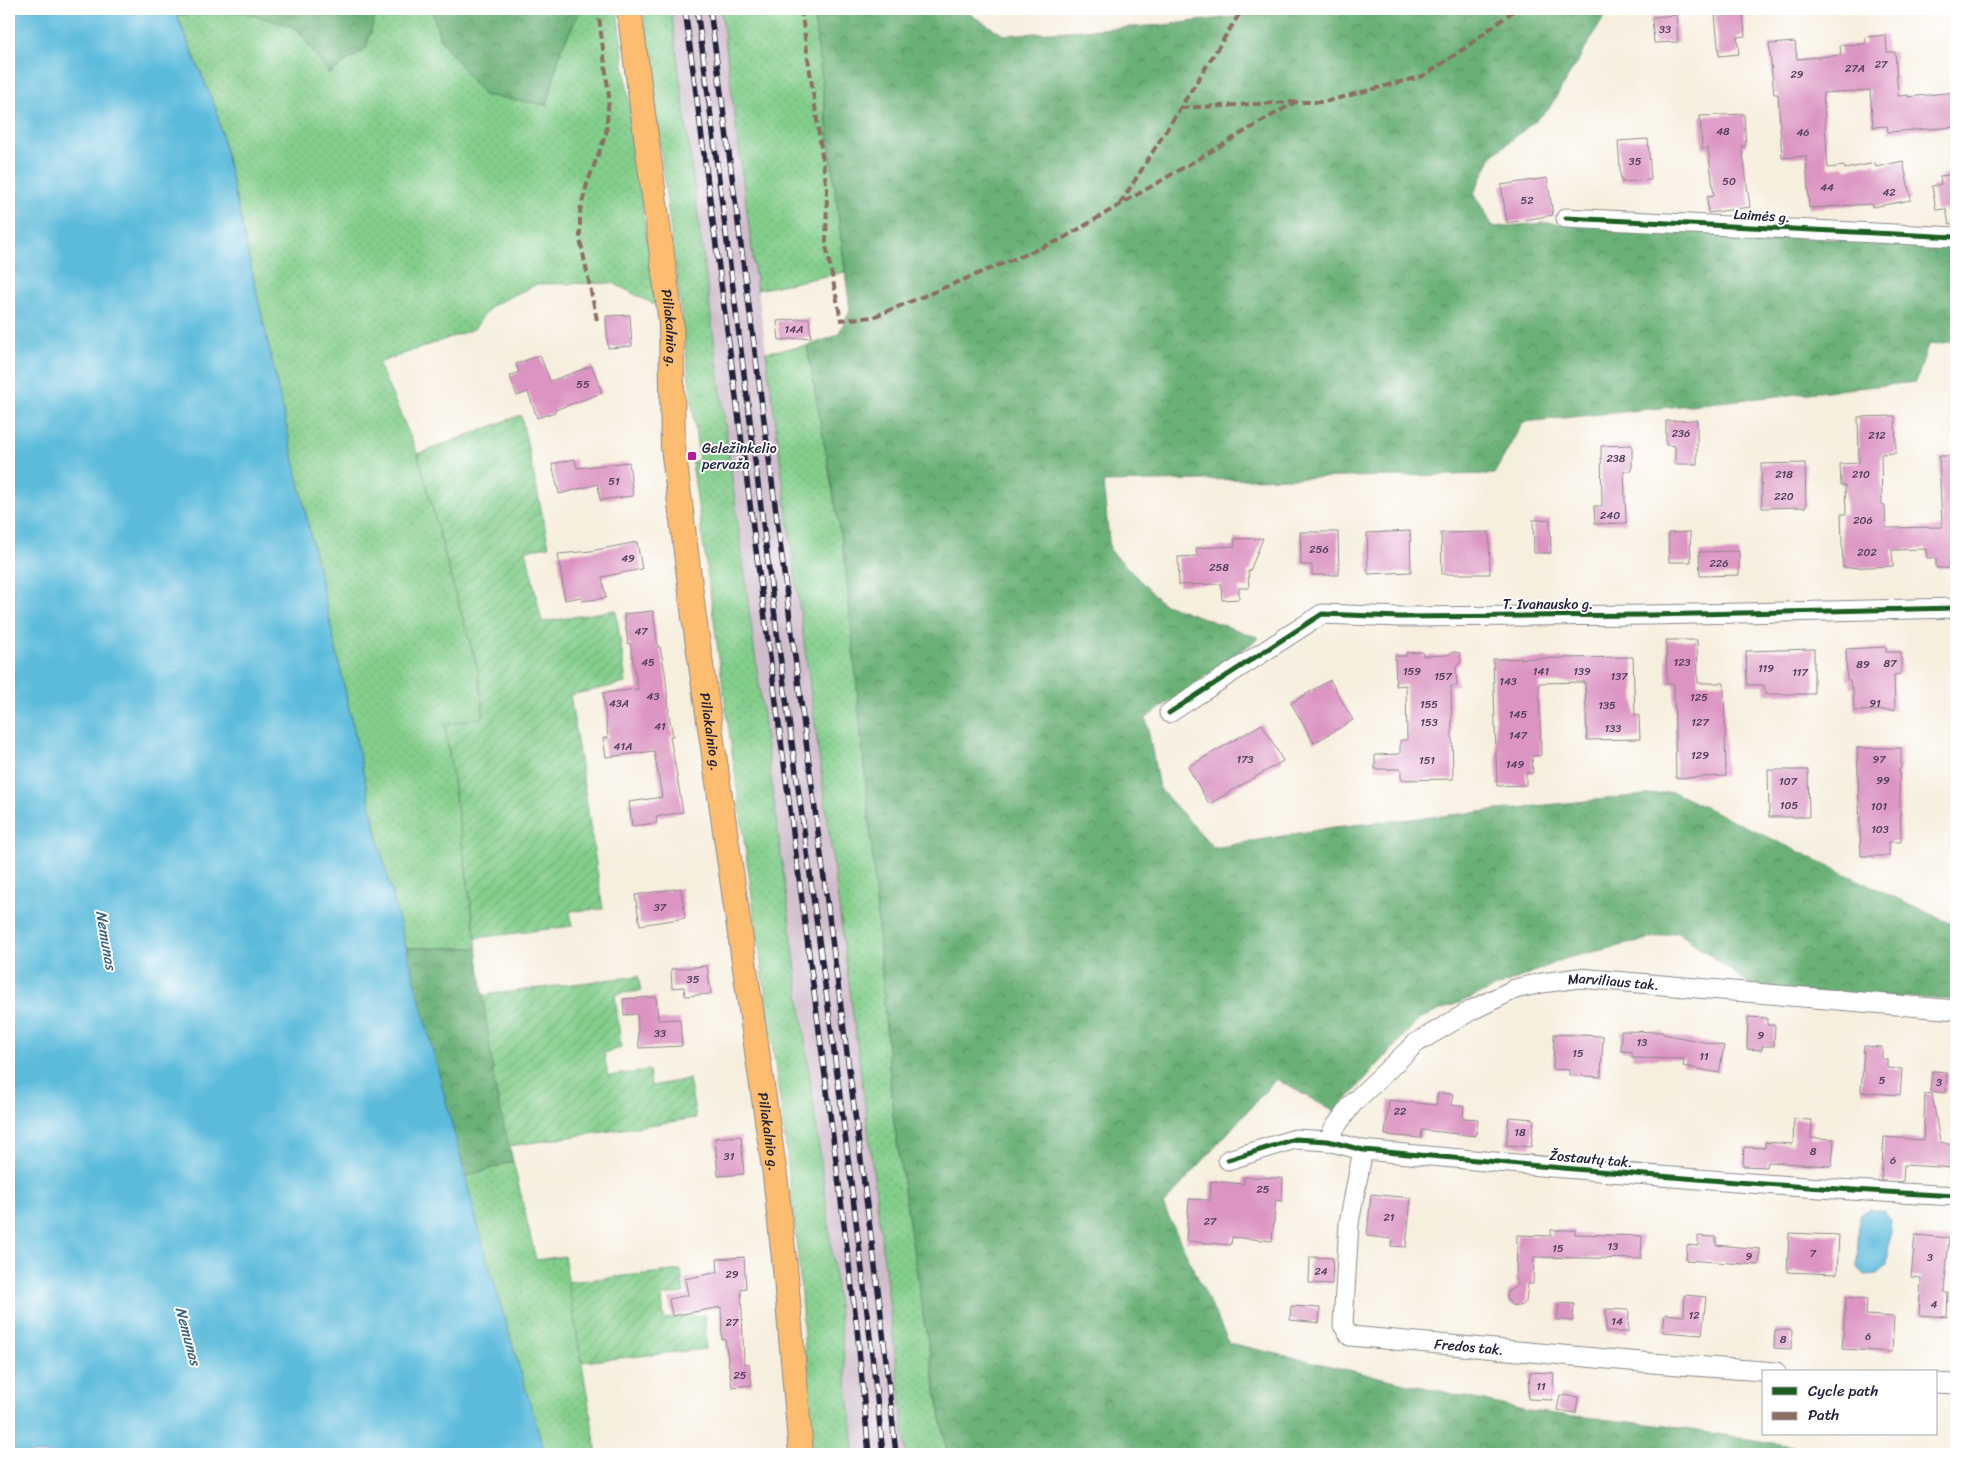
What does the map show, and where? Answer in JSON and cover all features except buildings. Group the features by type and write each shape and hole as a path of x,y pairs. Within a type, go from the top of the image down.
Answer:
{"main road":[{"name":"Piliakalnio g.","path":"629,9 646,123 671,323 673,448 694,617 775,1175 786,1278 800,1454"}],"street":[{"name":"Laimės g.","path":"1566,218 1956,237"},
{"name":"T. Ivanausko g.","path":"1169,713 1322,614 1400,616 1650,615 1956,608"},
{"name":"Marviliaus tak.","path":"1328,1141 1333,1130 1353,1103 1416,1043 1472,1010 1515,990 1542,983 1579,978 1956,1010"},
{"name":"Žostautų tak.","path":"1228,1160 1295,1139 1328,1141 1363,1150 1606,1172 1956,1196"},
{"name":"Fredos tak.","path":"1363,1150 1349,1223 1343,1325 1350,1336 1762,1371"},
{"path":"1938,1382 1956,1384"}],"shaded area":[{"path":"671,9 721,9 867,1121 906,1454 855,1454 826,1201"}],"green space":[{"path":"174,9 377,9 366,48 329,74 297,28 244,12 177,15"},
{"path":"377,9 432,9 440,39 483,94 547,105 561,49 581,9 617,9 655,305 613,283 537,284 491,306 474,329 378,363 418,454 478,669 484,718 445,725 477,948 406,948 378,839 216,109 177,15 244,12 297,28 329,74 366,48"},
{"path":"432,9 581,9 561,49 547,105 483,95 440,39"},
{"path":"643,9 671,9 826,1201 855,1454 812,1454 799,1267 783,1123 692,462 699,460"},
{"path":"721,9 813,9 845,272 757,290"},
{"path":"813,9 968,9 971,15 1004,35 1164,25 1238,16 1250,9 1609,9 1548,110 1492,156 1474,193 1493,227 1546,223 1581,224 1956,247 1956,341 1928,345 1916,382 1523,422 1494,474 1103,482 1110,550 1162,603 1259,638 1146,718 1159,788 1214,848 1334,827 1673,792 1947,922 1956,922 1956,1000 1758,990 1678,932 1567,958 1419,1019 1335,1112 1276,1079 1163,1205 1229,1343 1528,1411 1666,1426 1844,1454 947,1454 922,1308 893,1116 872,850 845,560 807,346 838,335 850,311"},
{"path":"807,346 845,560 872,850 893,1116 922,1308 947,1454 906,1454 867,1121 766,352"},
{"path":"521,415 549,546 526,550 542,622 616,610 626,683 570,695 603,909 570,911 572,926 476,938 445,725 484,717 478,669 418,454"},
{"path":"406,948 477,948 495,1087 513,1161 465,1177"},
{"path":"638,976 641,991 615,994 621,1048 604,1053 608,1076 649,1070 651,1086 689,1079 696,1118 509,1146 495,1087 483,995"},
{"path":"513,1161 536,1260 564,1256 597,1454 545,1454 486,1256 465,1177"},
{"path":"681,1270 684,1293 662,1296 664,1319 705,1315 706,1349 582,1362 568,1282"}],"water":[{"name":"Nemunas","path":"9,9 174,9 216,109 378,839 486,1256 545,1454 9,1454"},
{"path":"1869,1209 1885,1212 1891,1219 1887,1266 1878,1274 1865,1275 1857,1267 1859,1214"}],"railway":[{"path":"685,9 832,1129 857,1328 869,1454"},
{"path":"697,9 777,633 846,1146 883,1454"},
{"path":"710,9 880,1305 896,1454"}],"marked path":[{"path":"597,320 580,239 580,211 587,184 606,134 609,97 598,9"},
{"path":"801,9 827,190 826,246 841,320 873,317 1060,240 1295,102 1324,102 1423,76 1465,48 1516,9"},
{"path":"1120,204 1238,16 1250,9"},
{"path":"1181,108 1293,102"}],"cycle path":[{"path":"1566,218 1956,237"},
{"path":"1169,713 1322,614 1400,617 1650,615 1956,608"},
{"path":"1228,1160 1295,1139 1328,1141 1363,1150 1585,1170 1734,1182 1956,1196"}],"place":[{"name":"Geležinkelio pervaža","path":"692,456"}]}
